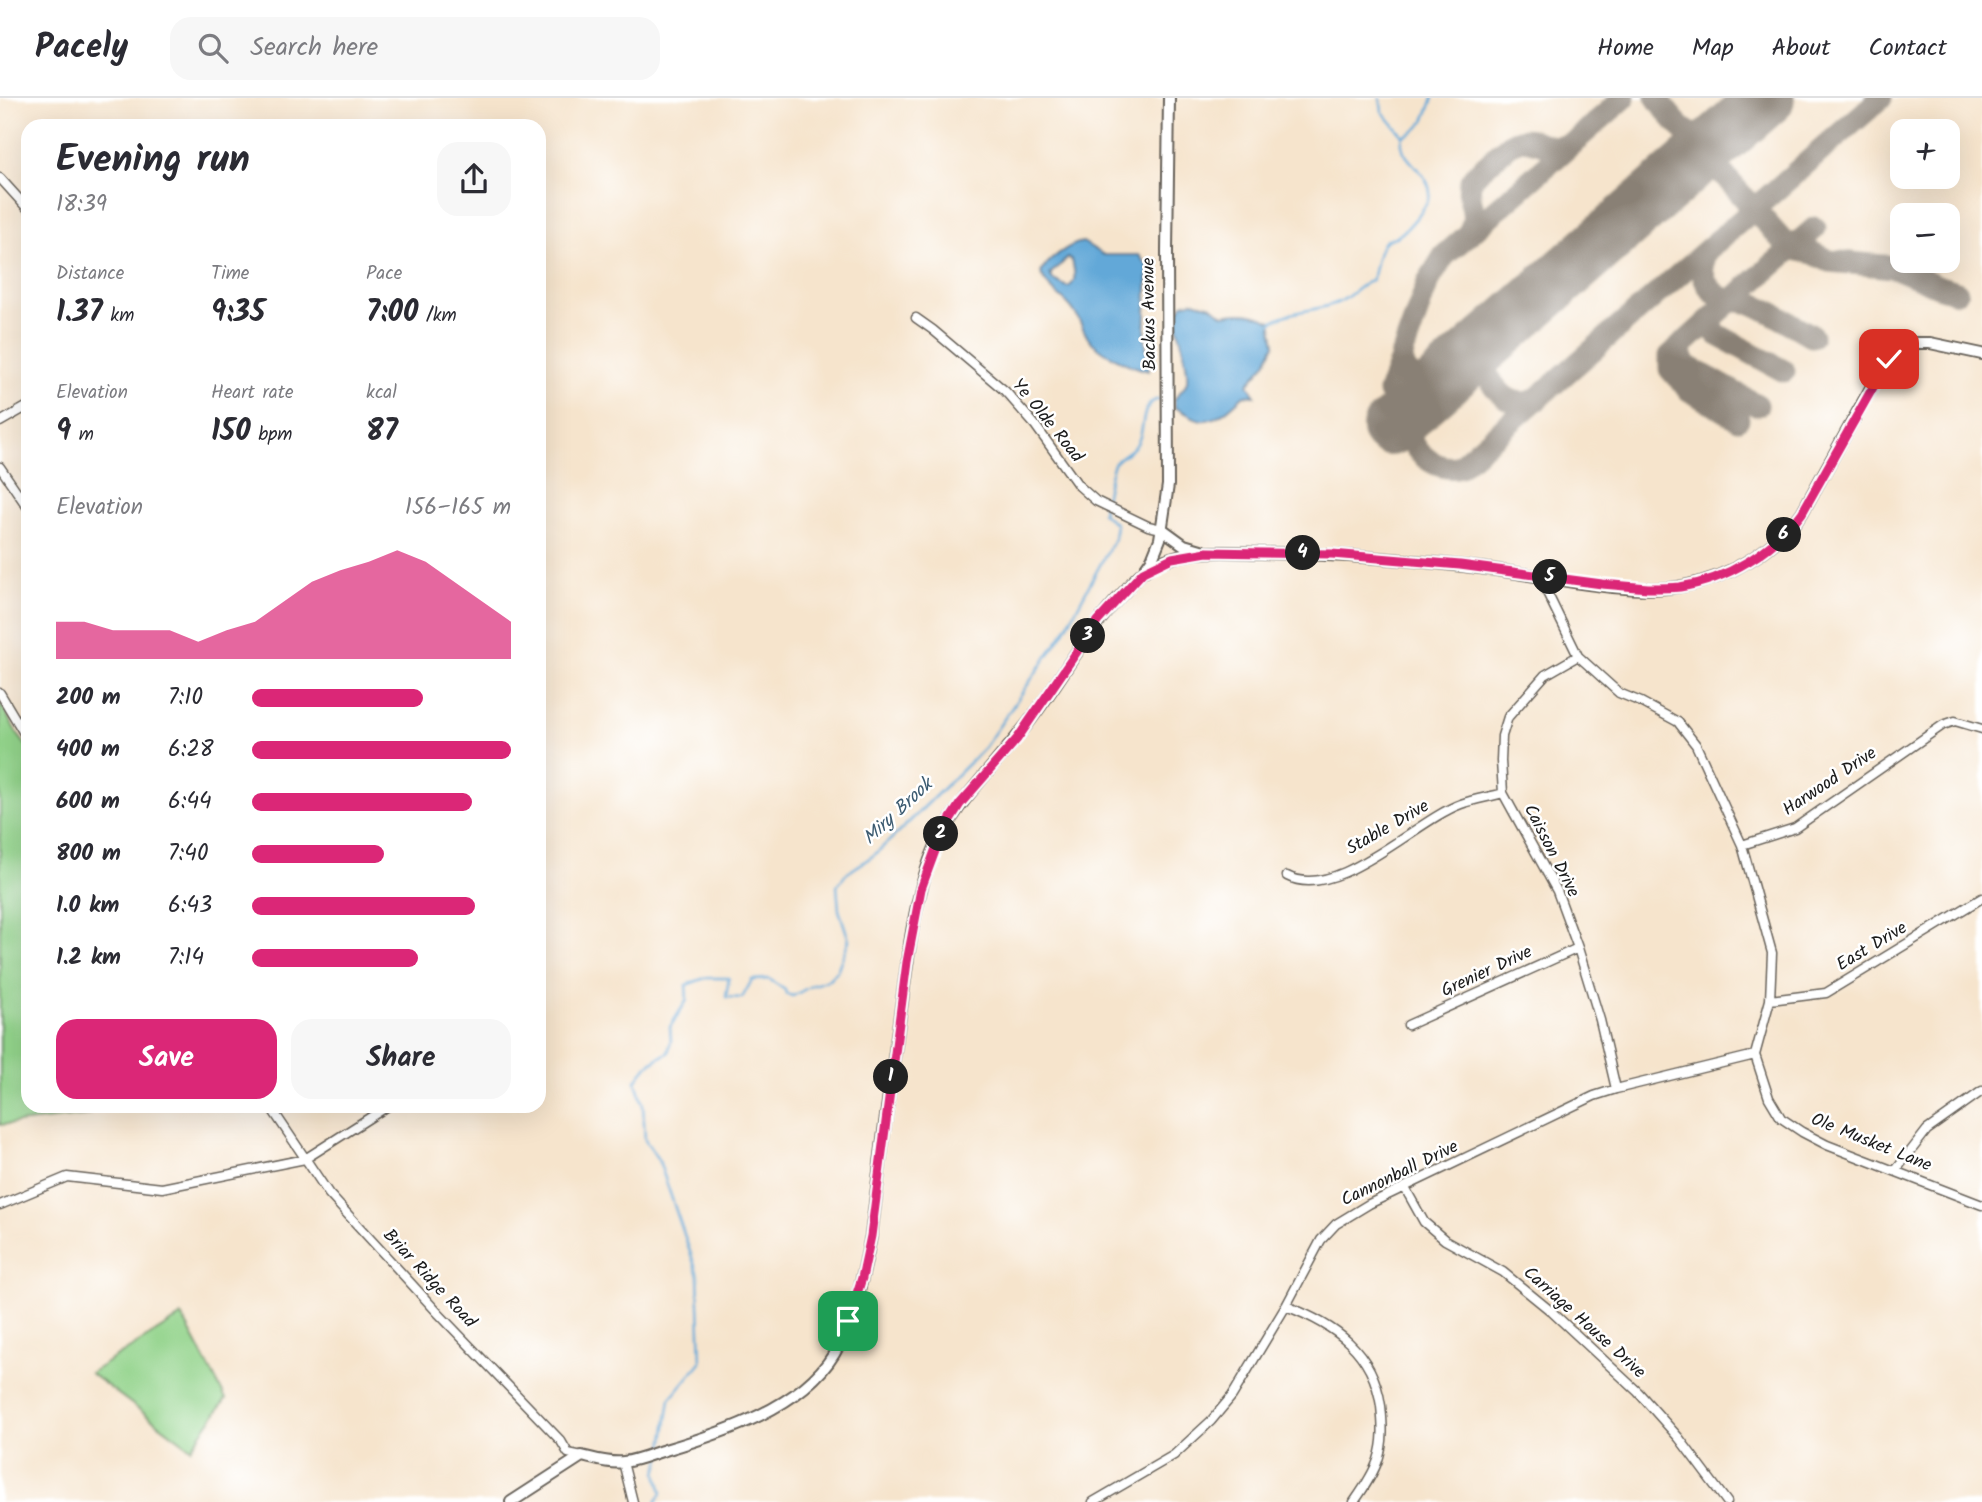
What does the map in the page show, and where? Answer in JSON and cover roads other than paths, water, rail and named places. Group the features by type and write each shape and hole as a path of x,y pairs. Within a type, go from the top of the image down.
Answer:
{"main road":[{"name":"Backus Avenue","path":"1143,572 1152,559 1162,528 1168,485 1169,98"},
{"path":"511,1502 582,1457 623,1462 716,1434 787,1400 815,1379 835,1353 862,1278 871,1236 907,962 921,889 929,863 942,832 960,804 1017,739 1098,621 1143,572 1172,558 1207,552 1356,556 1648,588 1681,587 1713,578 1770,547 1788,532 1802,513 1876,379 1898,349 1914,343 1930,342 1982,354"},
{"path":"1162,528 1184,545 1207,552"}],"street":[{"path":"0,178 21,200"},
{"name":"Ye Olde Road","path":"916,318 1005,391 1035,425 1078,485 1109,508 1148,526 1162,528"},
{"path":"0,422 21,410"},
{"path":"0,467 21,498"},
{"path":"1539,576 1578,656 1619,693 1678,722 1696,745 1742,845 1772,953 1770,1000 1755,1055"},
{"name":"Caisson Drive","path":"1578,656 1545,675 1508,717 1502,736 1503,793 1557,891 1600,1020 1616,1089"},
{"path":"0,693 21,728"},
{"name":"Harwood Drive","path":"1742,845 1796,828 1943,725 1955,721 1982,729"},
{"name":"Stable Drive","path":"1287,876 1298,882 1335,876 1366,861 1460,804 1503,793"},
{"name":"East Drive","path":"1770,1000 1826,993 1982,898"},
{"name":"Grenier Drive","path":"1408,1025 1578,948"},
{"name":"Cannonball Drive","path":"1093,1502 1174,1455 1211,1421 1232,1396 1286,1306 1321,1240 1336,1224 1369,1204 1594,1097 1616,1089 1755,1055"},
{"name":"Ole Musket Lane","path":"1755,1055 1769,1098 1781,1118 1802,1132 1827,1145 1982,1205"},
{"path":"1896,1170 1927,1130 1982,1091"},
{"name":"Briar Ridge Road","path":"275,1113 329,1194 561,1441 568,1453 582,1457"},
{"path":"0,1205 67,1177 163,1188 305,1159 377,1113"},
{"name":"Carriage House Drive","path":"1405,1188 1424,1222 1445,1240 1503,1272 1552,1312 1638,1392 1679,1438 1727,1502"},
{"path":"1286,1306 1304,1313 1346,1339 1357,1349 1375,1383 1383,1424 1383,1443 1378,1461 1354,1502"},
{"path":"623,1462 633,1502"}],"water":[{"path":"1083,242 1104,255 1139,255 1148,267 1145,338 1149,371 1116,359 1093,344 1072,309 1043,278 1041,273 1048,263 1077,243","holes":["1068,258 1072,260 1074,275 1071,285 1068,287 1053,280 1050,274"]},
{"path":"1193,301 1212,306 1223,315 1248,314 1271,321 1275,344 1266,363 1248,384 1255,396 1244,395 1224,412 1207,420 1198,419 1175,408 1174,400 1187,381 1187,366 1175,317 1183,304"}],"waterway":[{"name":"Miry Brook","path":"1380,98 1382,111 1403,136"},
{"name":"Miry Brook","path":"1269,324 1294,313 1339,302 1372,280 1383,243 1407,228 1429,198 1428,185 1408,158 1402,144 1403,136 1416,130 1423,122 1433,98"},
{"name":"Miry Brook","path":"663,1447 670,1399 701,1362 698,1275 659,1161 645,1140 643,1105 636,1081 650,1064 668,1053 670,1027 687,1000 686,985 705,978 729,978 726,997 742,998 752,980 769,979 785,990 786,994 793,996 828,980 837,971 849,940 839,910 837,886 846,874 874,855 902,829 984,748 1064,632 1114,539 1116,524 1102,513 1114,464 1138,442 1147,408 1156,400 1164,399"},
{"name":"Miry Brook","path":"656,1502 662,1493 657,1473 662,1454"}]}
